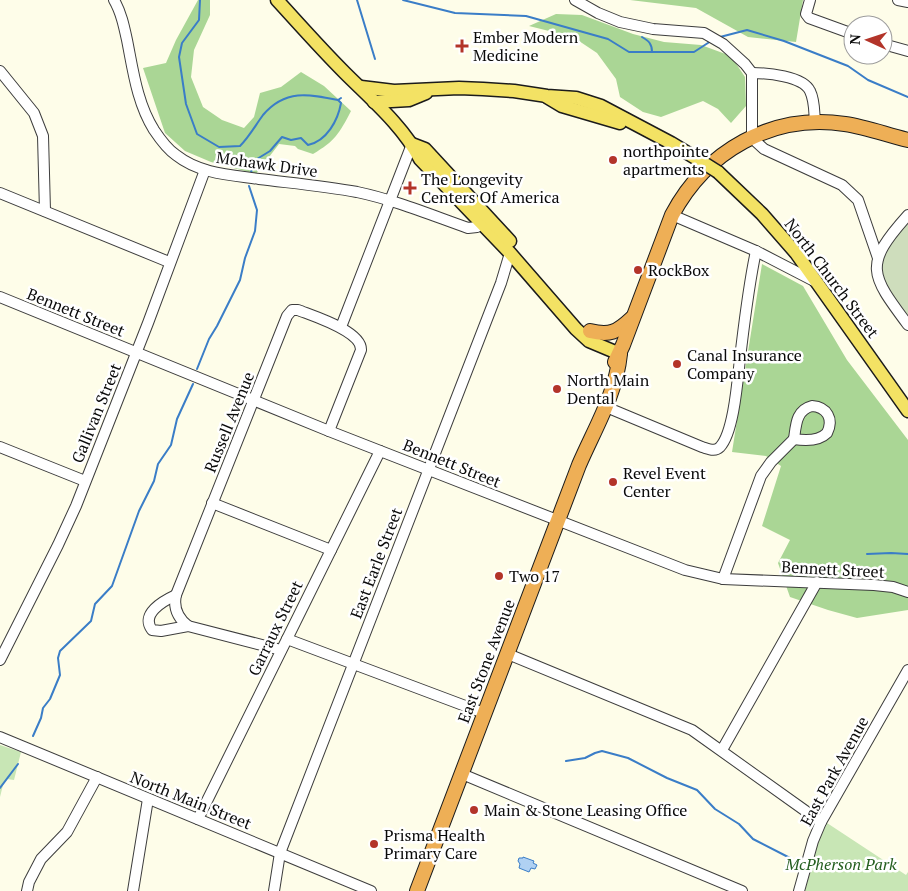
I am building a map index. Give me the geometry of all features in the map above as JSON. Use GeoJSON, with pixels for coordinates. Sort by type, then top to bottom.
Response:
{"type":"FeatureCollection","features":[{"type":"Feature","properties":{"kind":"highway","name":"East Stone Avenue"},"geometry":{"type":"LineString","coordinates":[[588,444],[590,430],[599,401],[612,368],[620,354],[672,215],[679,201],[698,176],[721,155],[752,138],[779,128],[815,123],[845,124],[908,140]]}},
{"type":"Feature","properties":{"kind":"highway"},"geometry":{"type":"LineString","coordinates":[[590,330],[605,334],[621,328],[634,315]]}},
{"type":"Feature","properties":{"kind":"highway","name":"East Stone Avenue"},"geometry":{"type":"LineString","coordinates":[[416,891],[588,444],[606,407],[618,368],[620,354]]}},
{"type":"Feature","properties":{"kind":"main road"},"geometry":{"type":"LineString","coordinates":[[277,0],[345,73],[361,87],[412,144],[420,160],[485,220],[572,314],[620,354]]}},
{"type":"Feature","properties":{"kind":"main road","name":"North Church Street"},"geometry":{"type":"LineString","coordinates":[[361,87],[394,91],[459,88],[496,89],[576,98],[601,106],[699,160],[718,172],[777,231],[817,282],[908,411]]}},
{"type":"Feature","properties":{"kind":"main road","name":"North Church Street"},"geometry":{"type":"LineString","coordinates":[[374,102],[409,100],[435,89]]}},
{"type":"Feature","properties":{"kind":"main road","name":"North Church Street"},"geometry":{"type":"LineString","coordinates":[[547,96],[562,106],[625,125],[642,128]]}},
{"type":"Feature","properties":{"kind":"main road"},"geometry":{"type":"LineString","coordinates":[[573,109],[575,104],[580,104],[618,116]]}},
{"type":"Feature","properties":{"kind":"main road"},"geometry":{"type":"LineString","coordinates":[[485,220],[510,253],[576,330],[589,341],[620,354]]}},
{"type":"Feature","properties":{"kind":"street","name":"Mohawk Drive"},"geometry":{"type":"LineString","coordinates":[[114,0],[123,22],[137,90],[146,116],[169,149],[182,159],[205,170],[346,190],[390,200],[468,228],[477,227],[485,220]]}},
{"type":"Feature","properties":{"kind":"street"},"geometry":{"type":"LineString","coordinates":[[575,0],[608,18],[628,24],[653,29],[698,32],[712,36],[745,64],[752,73],[752,138],[764,149],[842,185],[858,200],[878,258],[878,280],[881,288],[908,325]]}},
{"type":"Feature","properties":{"kind":"street"},"geometry":{"type":"LineString","coordinates":[[810,0],[806,14],[809,18],[843,30]]}},
{"type":"Feature","properties":{"kind":"street"},"geometry":{"type":"LineString","coordinates":[[898,0],[908,2]]}},
{"type":"Feature","properties":{"kind":"street"},"geometry":{"type":"LineString","coordinates":[[893,47],[908,51]]}},
{"type":"Feature","properties":{"kind":"street"},"geometry":{"type":"LineString","coordinates":[[0,71],[31,109],[38,121],[44,144],[45,211]]}},
{"type":"Feature","properties":{"kind":"street"},"geometry":{"type":"LineString","coordinates":[[752,73],[775,75],[805,84],[810,90],[814,103],[815,123]]}},
{"type":"Feature","properties":{"kind":"street"},"geometry":{"type":"LineString","coordinates":[[329,431],[361,350],[359,342],[341,327],[412,144]]}},
{"type":"Feature","properties":{"kind":"street","name":"Gallivan Street"},"geometry":{"type":"LineString","coordinates":[[0,660],[58,545],[85,481],[205,170]]}},
{"type":"Feature","properties":{"kind":"street"},"geometry":{"type":"LineString","coordinates":[[0,193],[169,262]]}},
{"type":"Feature","properties":{"kind":"street"},"geometry":{"type":"LineString","coordinates":[[672,215],[756,251],[817,282]]}},
{"type":"Feature","properties":{"kind":"street"},"geometry":{"type":"LineString","coordinates":[[878,258],[885,243],[908,215]]}},
{"type":"Feature","properties":{"kind":"street"},"geometry":{"type":"LineString","coordinates":[[606,407],[702,447],[717,450],[724,441],[730,426],[756,251]]}},
{"type":"Feature","properties":{"kind":"street","name":"East Earle Street"},"geometry":{"type":"LineString","coordinates":[[274,891],[280,853],[502,283],[510,253]]}},
{"type":"Feature","properties":{"kind":"street"},"geometry":{"type":"LineString","coordinates":[[502,283],[516,271],[526,271]]}},
{"type":"Feature","properties":{"kind":"street","name":"Bennett Street"},"geometry":{"type":"LineString","coordinates":[[0,297],[254,401],[672,566],[704,576],[723,579],[874,585],[893,587],[908,592]]}},
{"type":"Feature","properties":{"kind":"street","name":"Russell Avenue"},"geometry":{"type":"LineString","coordinates":[[176,595],[288,316],[292,310],[298,310],[341,327]]}},
{"type":"Feature","properties":{"kind":"street"},"geometry":{"type":"LineString","coordinates":[[723,579],[761,476],[771,462],[794,439]]}},
{"type":"Feature","properties":{"kind":"street"},"geometry":{"type":"LineString","coordinates":[[0,448],[85,481]]}},
{"type":"Feature","properties":{"kind":"street","name":"Garraux Street"},"geometry":{"type":"LineString","coordinates":[[198,819],[380,451]]}},
{"type":"Feature","properties":{"kind":"street"},"geometry":{"type":"LineString","coordinates":[[212,503],[331,550]]}},
{"type":"Feature","properties":{"kind":"street"},"geometry":{"type":"LineString","coordinates":[[722,750],[817,582]]}},
{"type":"Feature","properties":{"kind":"street"},"geometry":{"type":"LineString","coordinates":[[188,626],[176,610],[176,595],[156,608],[149,618],[150,626],[156,632],[188,626],[281,650]]}},
{"type":"Feature","properties":{"kind":"street"},"geometry":{"type":"LineString","coordinates":[[287,639],[484,713]]}},
{"type":"Feature","properties":{"kind":"street"},"geometry":{"type":"LineString","coordinates":[[508,654],[692,730],[821,822]]}},
{"type":"Feature","properties":{"kind":"street","name":"East Park Avenue"},"geometry":{"type":"LineString","coordinates":[[799,891],[813,841],[821,822],[908,670]]}},
{"type":"Feature","properties":{"kind":"street","name":"North Main Street"},"geometry":{"type":"LineString","coordinates":[[0,737],[371,891]]}},
{"type":"Feature","properties":{"kind":"street"},"geometry":{"type":"LineString","coordinates":[[462,774],[742,891]]}},
{"type":"Feature","properties":{"kind":"street"},"geometry":{"type":"LineString","coordinates":[[27,891],[29,882],[40,859],[67,832],[96,778]]}},
{"type":"Feature","properties":{"kind":"street"},"geometry":{"type":"LineString","coordinates":[[133,891],[148,799]]}},
{"type":"Feature","properties":{"kind":"green space"},"geometry":{"type":"Polygon","coordinates":[[[198,0],[210,0],[210,15],[194,50],[191,77],[203,107],[222,120],[244,128],[254,117],[260,93],[281,87],[301,72],[324,86],[351,111],[332,141],[313,154],[298,149],[295,146],[279,144],[256,174],[211,162],[185,151],[165,133],[143,68],[166,63],[176,40],[198,0]]]}},
{"type":"Feature","properties":{"kind":"green space"},"geometry":{"type":"Polygon","coordinates":[[[630,0],[803,0],[796,42],[748,37],[696,8],[630,0]]]}},
{"type":"Feature","properties":{"kind":"green space"},"geometry":{"type":"Polygon","coordinates":[[[556,14],[582,15],[633,34],[664,42],[701,45],[731,56],[745,77],[746,106],[731,123],[718,109],[703,101],[661,117],[643,112],[620,97],[616,79],[597,53],[573,37],[529,26],[556,14]]]}},
{"type":"Feature","properties":{"kind":"green space"},"geometry":{"type":"Polygon","coordinates":[[[908,221],[908,319],[886,286],[881,268],[882,258],[886,249],[908,221]]]}},
{"type":"Feature","properties":{"kind":"green space"},"geometry":{"type":"Polygon","coordinates":[[[762,264],[803,286],[847,360],[908,440],[908,610],[857,618],[790,597],[778,563],[790,540],[762,526],[781,466],[766,456],[732,452],[762,264]]]}},
{"type":"Feature","properties":{"kind":"green space"},"geometry":{"type":"Polygon","coordinates":[[[0,745],[21,752],[14,780],[7,779],[3,785],[0,797],[0,745]]]}},
{"type":"Feature","properties":{"kind":"green space","name":"McPherson Park"},"geometry":{"type":"Polygon","coordinates":[[[827,823],[906,875],[908,872],[908,891],[805,891],[818,842],[827,823]]]}},
{"type":"Feature","properties":{"kind":"water"},"geometry":{"type":"Polygon","coordinates":[[[523,857],[534,861],[533,863],[537,865],[535,869],[531,868],[529,872],[519,868],[519,858],[523,857]]]}},
{"type":"Feature","properties":{"kind":"waterway"},"geometry":{"type":"LineString","coordinates":[[200,0],[199,20],[182,43],[179,57],[186,104],[197,134],[219,147],[240,146],[263,115],[280,101],[289,97],[307,95],[338,100],[341,98]]}},
{"type":"Feature","properties":{"kind":"waterway"},"geometry":{"type":"LineString","coordinates":[[357,0],[375,59]]}},
{"type":"Feature","properties":{"kind":"waterway"},"geometry":{"type":"LineString","coordinates":[[403,0],[455,13],[526,16],[608,39],[629,52],[694,52],[711,41]]}},
{"type":"Feature","properties":{"kind":"waterway"},"geometry":{"type":"LineString","coordinates":[[720,37],[747,30],[784,41],[848,66],[868,80],[908,97]]}},
{"type":"Feature","properties":{"kind":"waterway"},"geometry":{"type":"LineString","coordinates":[[642,37],[650,43],[652,52]]}},
{"type":"Feature","properties":{"kind":"waterway"},"geometry":{"type":"LineString","coordinates":[[251,172],[257,159],[270,151],[282,137],[291,140],[301,138],[308,145],[321,139],[334,123],[341,103],[338,100]]}},
{"type":"Feature","properties":{"kind":"waterway"},"geometry":{"type":"LineString","coordinates":[[197,369],[209,339],[240,280],[245,258],[255,231],[257,210],[249,186]]}},
{"type":"Feature","properties":{"kind":"waterway"},"geometry":{"type":"LineString","coordinates":[[33,736],[43,708],[50,699],[60,675],[58,658],[60,651],[91,621],[95,604],[112,586],[139,511],[154,481],[158,464],[171,445],[177,419],[193,384]]}},
{"type":"Feature","properties":{"kind":"waterway"},"geometry":{"type":"LineString","coordinates":[[867,554],[908,554]]}},
{"type":"Feature","properties":{"kind":"waterway"},"geometry":{"type":"LineString","coordinates":[[566,761],[585,758],[602,751],[628,758],[667,778],[697,790],[715,809],[739,824],[753,839],[792,859]]}},
{"type":"Feature","properties":{"kind":"waterway"},"geometry":{"type":"LineString","coordinates":[[0,788],[18,764]]}},
{"type":"Feature","properties":{"kind":"place","name":"Ember Modern Medicine"},"geometry":{"type":"Point","coordinates":[462,46]}},
{"type":"Feature","properties":{"kind":"place","name":"northpointe apartments"},"geometry":{"type":"Point","coordinates":[613,160]}},
{"type":"Feature","properties":{"kind":"place","name":"The Longevity Centers Of America"},"geometry":{"type":"Point","coordinates":[410,188]}},
{"type":"Feature","properties":{"kind":"place","name":"RockBox"},"geometry":{"type":"Point","coordinates":[638,270]}},
{"type":"Feature","properties":{"kind":"place","name":"Canal Insurance Company"},"geometry":{"type":"Point","coordinates":[677,364]}},
{"type":"Feature","properties":{"kind":"place","name":"North Main Dental"},"geometry":{"type":"Point","coordinates":[557,389]}},
{"type":"Feature","properties":{"kind":"place","name":"Revel Event Center"},"geometry":{"type":"Point","coordinates":[613,482]}},
{"type":"Feature","properties":{"kind":"place","name":"Two 17"},"geometry":{"type":"Point","coordinates":[499,576]}},
{"type":"Feature","properties":{"kind":"place","name":"Main & Stone Leasing Office"},"geometry":{"type":"Point","coordinates":[474,810]}},
{"type":"Feature","properties":{"kind":"place","name":"Prisma Health Primary Care"},"geometry":{"type":"Point","coordinates":[374,844]}}]}
